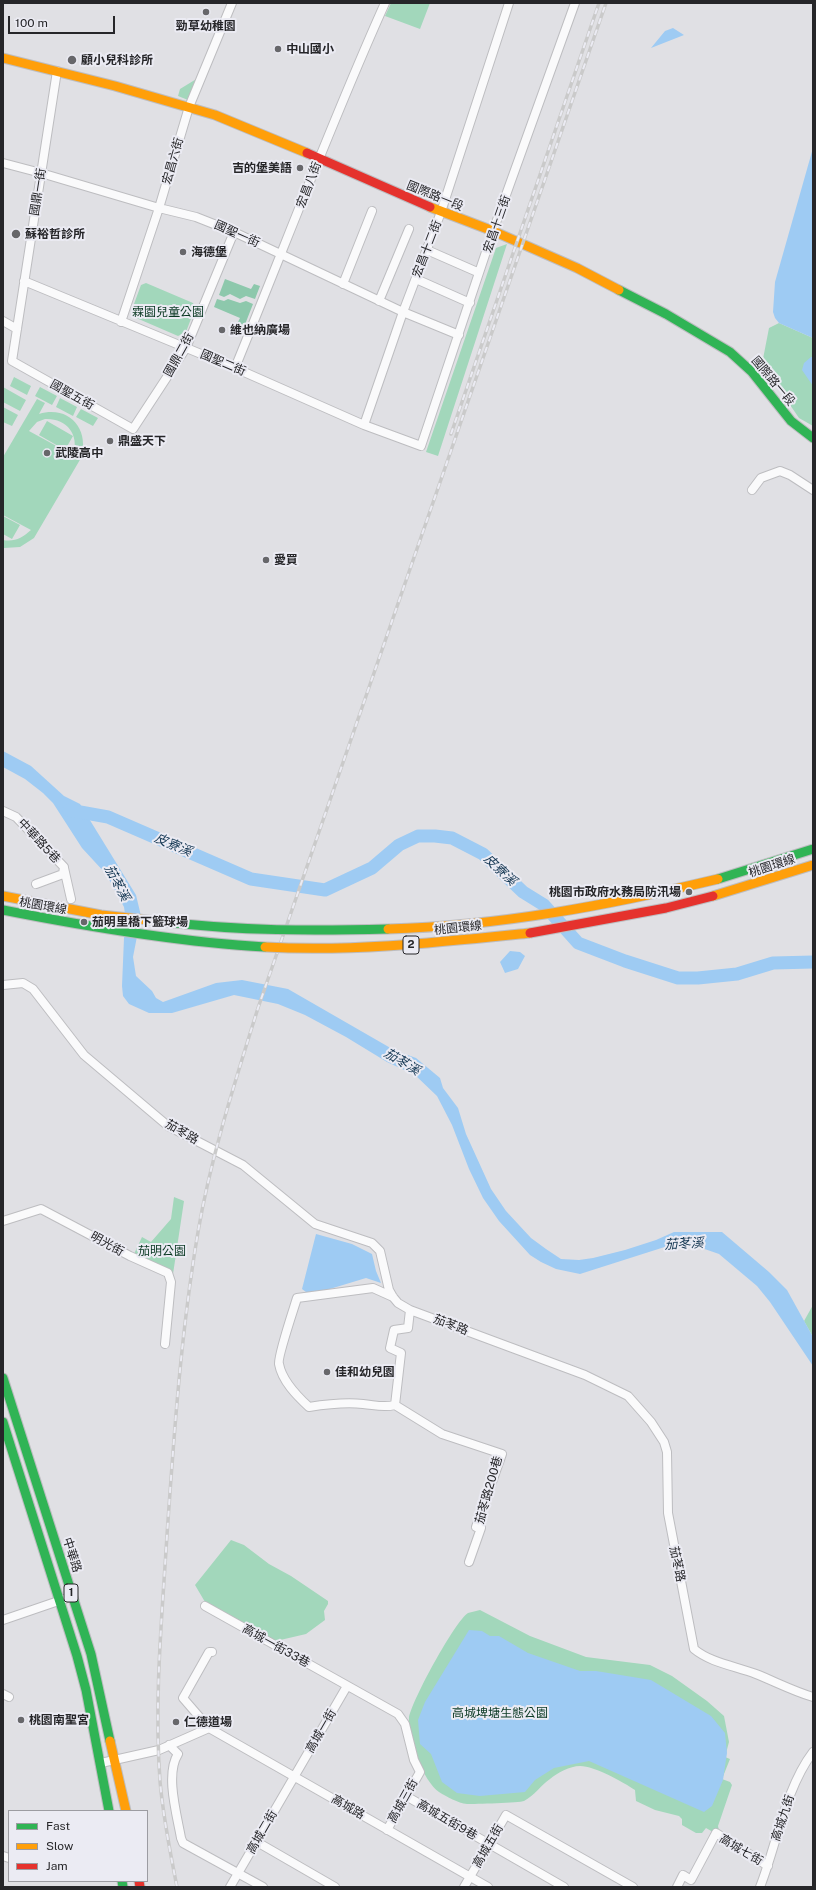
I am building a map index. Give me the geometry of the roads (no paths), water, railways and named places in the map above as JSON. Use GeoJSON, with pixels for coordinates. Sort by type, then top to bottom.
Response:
{"type":"FeatureCollection","features":[{"type":"Feature","properties":{"kind":"main road","name":"國際路一段"},"geometry":{"type":"LineString","coordinates":[[3,58],[57,71],[215,115],[320,158],[441,212],[494,231],[610,284],[714,342],[744,365],[791,421],[813,438]]}},
{"type":"Feature","properties":{"kind":"main road","name":"桃園環線"},"geometry":{"type":"LineString","coordinates":[[3,896],[74,910],[153,922],[303,931],[388,929],[468,924],[527,917],[600,905],[715,880],[813,849]]}},
{"type":"Feature","properties":{"kind":"main road","name":"桃園環線"},"geometry":{"type":"LineString","coordinates":[[3,910],[103,928],[234,945],[302,949],[392,946],[530,932],[605,920],[666,908],[722,894],[813,865]]}},
{"type":"Feature","properties":{"kind":"main road","name":"中華路"},"geometry":{"type":"LineString","coordinates":[[3,1378],[91,1654],[116,1760],[126,1810]]}},
{"type":"Feature","properties":{"kind":"main road","name":"中華路"},"geometry":{"type":"LineString","coordinates":[[3,1422],[85,1685],[110,1810]]}},
{"type":"Feature","properties":{"kind":"street","name":"宏昌六街"},"geometry":{"type":"LineString","coordinates":[[121,322],[159,208],[189,107],[232,3]]}},
{"type":"Feature","properties":{"kind":"street","name":"宏昌八街"},"geometry":{"type":"LineString","coordinates":[[235,368],[354,72],[385,3]]}},
{"type":"Feature","properties":{"kind":"street","name":"宏昌十二街"},"geometry":{"type":"LineString","coordinates":[[364,425],[403,312],[441,212],[509,3]]}},
{"type":"Feature","properties":{"kind":"street","name":"宏昌十三街"},"geometry":{"type":"LineString","coordinates":[[421,446],[494,231],[575,3]]}},
{"type":"Feature","properties":{"kind":"street","name":"國鼎一街"},"geometry":{"type":"LineString","coordinates":[[12,361],[57,71]]}},
{"type":"Feature","properties":{"kind":"street","name":"國聖一街"},"geometry":{"type":"LineString","coordinates":[[3,163],[41,172],[159,208],[196,217],[234,232],[282,254],[403,312],[459,335]]}},
{"type":"Feature","properties":{"kind":"street"},"geometry":{"type":"LineString","coordinates":[[343,284],[372,211]]}},
{"type":"Feature","properties":{"kind":"street"},"geometry":{"type":"LineString","coordinates":[[379,301],[408,230]]}},
{"type":"Feature","properties":{"kind":"street","name":"國鼎二街"},"geometry":{"type":"LineString","coordinates":[[133,429],[186,348],[234,232]]}},
{"type":"Feature","properties":{"kind":"street"},"geometry":{"type":"LineString","coordinates":[[427,250],[475,271]]}},
{"type":"Feature","properties":{"kind":"street"},"geometry":{"type":"LineString","coordinates":[[416,279],[470,303]]}},
{"type":"Feature","properties":{"kind":"street","name":"國聖二街"},"geometry":{"type":"LineString","coordinates":[[24,281],[235,368],[364,425],[421,446]]}},
{"type":"Feature","properties":{"kind":"street"},"geometry":{"type":"LineString","coordinates":[[3,321],[16,329]]}},
{"type":"Feature","properties":{"kind":"street","name":"國聖五街"},"geometry":{"type":"LineString","coordinates":[[12,361],[133,429]]}},
{"type":"Feature","properties":{"kind":"street"},"geometry":{"type":"LineString","coordinates":[[752,490],[761,478],[780,471],[811,485]]}},
{"type":"Feature","properties":{"kind":"street","name":"中華路5巷"},"geometry":{"type":"LineString","coordinates":[[3,811],[16,816],[64,867],[63,874],[36,884]]}},
{"type":"Feature","properties":{"kind":"street"},"geometry":{"type":"LineString","coordinates":[[64,867],[71,899]]}},
{"type":"Feature","properties":{"kind":"street","name":"茄苳路"},"geometry":{"type":"LineString","coordinates":[[3,985],[23,983],[33,990],[84,1055],[168,1126],[243,1165],[315,1224],[372,1243],[380,1251],[392,1297],[398,1303],[410,1310],[585,1376],[628,1396],[651,1422],[664,1442],[667,1452],[668,1513],[694,1649],[705,1657],[757,1674],[794,1692],[813,1697]]}},
{"type":"Feature","properties":{"kind":"street","name":"明光街"},"geometry":{"type":"LineString","coordinates":[[3,1222],[41,1209],[130,1256],[168,1274],[171,1282],[164,1344]]}},
{"type":"Feature","properties":{"kind":"street"},"geometry":{"type":"LineString","coordinates":[[392,1297],[373,1288],[297,1298],[278,1363],[283,1376],[296,1395],[309,1407],[335,1403],[364,1404],[385,1407],[394,1404],[401,1353],[390,1348],[394,1330],[408,1328],[410,1310]]}},
{"type":"Feature","properties":{"kind":"street","name":"茄苳路200巷"},"geometry":{"type":"LineString","coordinates":[[394,1404],[442,1434],[502,1454],[476,1527],[481,1528],[468,1562]]}},
{"type":"Feature","properties":{"kind":"street"},"geometry":{"type":"LineString","coordinates":[[3,1620],[73,1596]]}},
{"type":"Feature","properties":{"kind":"street","name":"高城一街33巷"},"geometry":{"type":"LineString","coordinates":[[205,1606],[398,1714],[403,1720],[414,1760],[420,1772]]}},
{"type":"Feature","properties":{"kind":"street","name":"高城路"},"geometry":{"type":"LineString","coordinates":[[212,1652],[209,1652],[204,1659],[188,1686],[183,1698],[209,1728],[488,1887]]}},
{"type":"Feature","properties":{"kind":"street","name":"高城一街"},"geometry":{"type":"LineString","coordinates":[[294,1777],[347,1686]]}},
{"type":"Feature","properties":{"kind":"street"},"geometry":{"type":"LineString","coordinates":[[101,1763],[159,1750],[209,1728]]}},
{"type":"Feature","properties":{"kind":"street"},"geometry":{"type":"LineString","coordinates":[[169,1745],[178,1754],[173,1762],[173,1793],[183,1843],[263,1887]]}},
{"type":"Feature","properties":{"kind":"street","name":"高城九街"},"geometry":{"type":"LineString","coordinates":[[760,1887],[793,1789],[807,1760],[813,1752]]}},
{"type":"Feature","properties":{"kind":"street","name":"高城三街"},"geometry":{"type":"LineString","coordinates":[[387,1830],[420,1772]]}},
{"type":"Feature","properties":{"kind":"street","name":"高城二街"},"geometry":{"type":"LineString","coordinates":[[230,1887],[294,1777]]}},
{"type":"Feature","properties":{"kind":"street","name":"高城五街9巷"},"geometry":{"type":"LineString","coordinates":[[406,1796],[564,1887]]}},
{"type":"Feature","properties":{"kind":"street","name":"高城五街"},"geometry":{"type":"LineString","coordinates":[[464,1887],[506,1815],[633,1887]]}},
{"type":"Feature","properties":{"kind":"street","name":"高城七街"},"geometry":{"type":"LineString","coordinates":[[676,1887],[683,1875],[691,1880],[716,1834],[768,1866]]}},
{"type":"Feature","properties":{"kind":"street"},"geometry":{"type":"LineString","coordinates":[[256,1842],[335,1887]]}},
{"type":"Feature","properties":{"kind":"water"},"geometry":{"type":"Polygon","coordinates":[[[673,28],[684,35],[651,48],[665,31],[673,28]]]}},
{"type":"Feature","properties":{"kind":"water"},"geometry":{"type":"Polygon","coordinates":[[[813,148],[813,338],[779,323],[773,312],[775,282],[813,148]]]}},
{"type":"Feature","properties":{"kind":"water"},"geometry":{"type":"Polygon","coordinates":[[[813,357],[813,386],[802,370],[804,363],[813,357]]]}},
{"type":"Feature","properties":{"kind":"water","name":"茄苳溪"},"geometry":{"type":"Polygon","coordinates":[[[3,751],[31,766],[64,796],[80,804],[136,895],[141,916],[133,957],[136,976],[152,991],[156,998],[163,1002],[216,983],[242,980],[288,989],[394,1050],[416,1058],[440,1078],[443,1088],[458,1108],[466,1134],[491,1189],[506,1211],[531,1238],[561,1259],[579,1260],[625,1250],[656,1240],[674,1232],[722,1232],[769,1272],[787,1290],[813,1337],[813,1366],[770,1302],[757,1286],[719,1254],[693,1245],[674,1244],[580,1274],[556,1269],[530,1255],[499,1221],[483,1198],[469,1169],[452,1125],[437,1096],[415,1075],[387,1062],[346,1037],[305,1015],[278,1004],[234,995],[172,1013],[149,1013],[129,1004],[123,996],[122,986],[124,907],[106,874],[82,848],[53,803],[25,779],[3,767],[3,751]]]}},
{"type":"Feature","properties":{"kind":"water"},"geometry":{"type":"Polygon","coordinates":[[[510,951],[520,952],[525,956],[518,969],[505,973],[500,962],[510,951]]]}},
{"type":"Feature","properties":{"kind":"water"},"geometry":{"type":"Polygon","coordinates":[[[316,1234],[352,1244],[372,1254],[376,1271],[381,1283],[366,1278],[310,1295],[302,1289],[316,1234]]]}},
{"type":"Feature","properties":{"kind":"water","name":"高城埤塘生態公園"},"geometry":{"type":"Polygon","coordinates":[[[469,1630],[482,1631],[490,1636],[499,1636],[528,1653],[580,1671],[596,1671],[651,1680],[711,1716],[725,1733],[727,1753],[723,1780],[712,1806],[704,1812],[589,1761],[554,1768],[535,1780],[525,1792],[480,1796],[457,1793],[442,1782],[431,1754],[420,1744],[418,1720],[425,1702],[469,1630]]]}},
{"type":"Feature","properties":{"kind":"waterway","name":"皮寮溪"},"geometry":{"type":"LineString","coordinates":[[69,810],[108,817],[251,879],[325,890],[372,868],[399,845],[418,836],[452,838],[483,854],[523,892],[544,905],[578,943],[625,961],[678,978],[698,978],[737,974],[773,963],[813,962]]}},
{"type":"Feature","properties":{"kind":"railway"},"geometry":{"type":"LineString","coordinates":[[451,434],[599,3]]}},
{"type":"Feature","properties":{"kind":"railway"},"geometry":{"type":"LineString","coordinates":[[177,1887],[161,1794],[158,1750],[159,1658],[172,1459],[179,1383],[187,1307],[203,1204],[224,1119],[258,1008],[606,3]]}},
{"type":"Feature","properties":{"kind":"place","name":"勁草幼稚園"},"geometry":{"type":"Point","coordinates":[206,12]}},
{"type":"Feature","properties":{"kind":"place","name":"中山國小"},"geometry":{"type":"Point","coordinates":[278,49]}},
{"type":"Feature","properties":{"kind":"place","name":"顧小兒科診所"},"geometry":{"type":"Point","coordinates":[72,60]}},
{"type":"Feature","properties":{"kind":"place","name":"吉的堡美語"},"geometry":{"type":"Point","coordinates":[300,168]}},
{"type":"Feature","properties":{"kind":"place","name":"蘇裕哲診所"},"geometry":{"type":"Point","coordinates":[16,234]}},
{"type":"Feature","properties":{"kind":"place","name":"海德堡"},"geometry":{"type":"Point","coordinates":[183,252]}},
{"type":"Feature","properties":{"kind":"place","name":"維也納廣場"},"geometry":{"type":"Point","coordinates":[222,330]}},
{"type":"Feature","properties":{"kind":"place","name":"鼎盛天下"},"geometry":{"type":"Point","coordinates":[110,441]}},
{"type":"Feature","properties":{"kind":"place","name":"武陵高中"},"geometry":{"type":"Point","coordinates":[47,453]}},
{"type":"Feature","properties":{"kind":"place","name":"愛買"},"geometry":{"type":"Point","coordinates":[266,560]}},
{"type":"Feature","properties":{"kind":"place","name":"桃園市政府水務局防汛場"},"geometry":{"type":"Point","coordinates":[689,892]}},
{"type":"Feature","properties":{"kind":"place","name":"茄明里橋下籃球場"},"geometry":{"type":"Point","coordinates":[84,922]}},
{"type":"Feature","properties":{"kind":"place","name":"佳和幼兒園"},"geometry":{"type":"Point","coordinates":[327,1372]}},
{"type":"Feature","properties":{"kind":"place","name":"桃園南聖宮"},"geometry":{"type":"Point","coordinates":[21,1720]}},
{"type":"Feature","properties":{"kind":"place","name":"仁德道場"},"geometry":{"type":"Point","coordinates":[176,1722]}},
{"type":"Feature","properties":{"kind":"park label","name":"霖園兒童公園"},"geometry":{"type":"Point","coordinates":[168,312]}},
{"type":"Feature","properties":{"kind":"park label","name":"茄明公園"},"geometry":{"type":"Point","coordinates":[162,1251]}}]}
